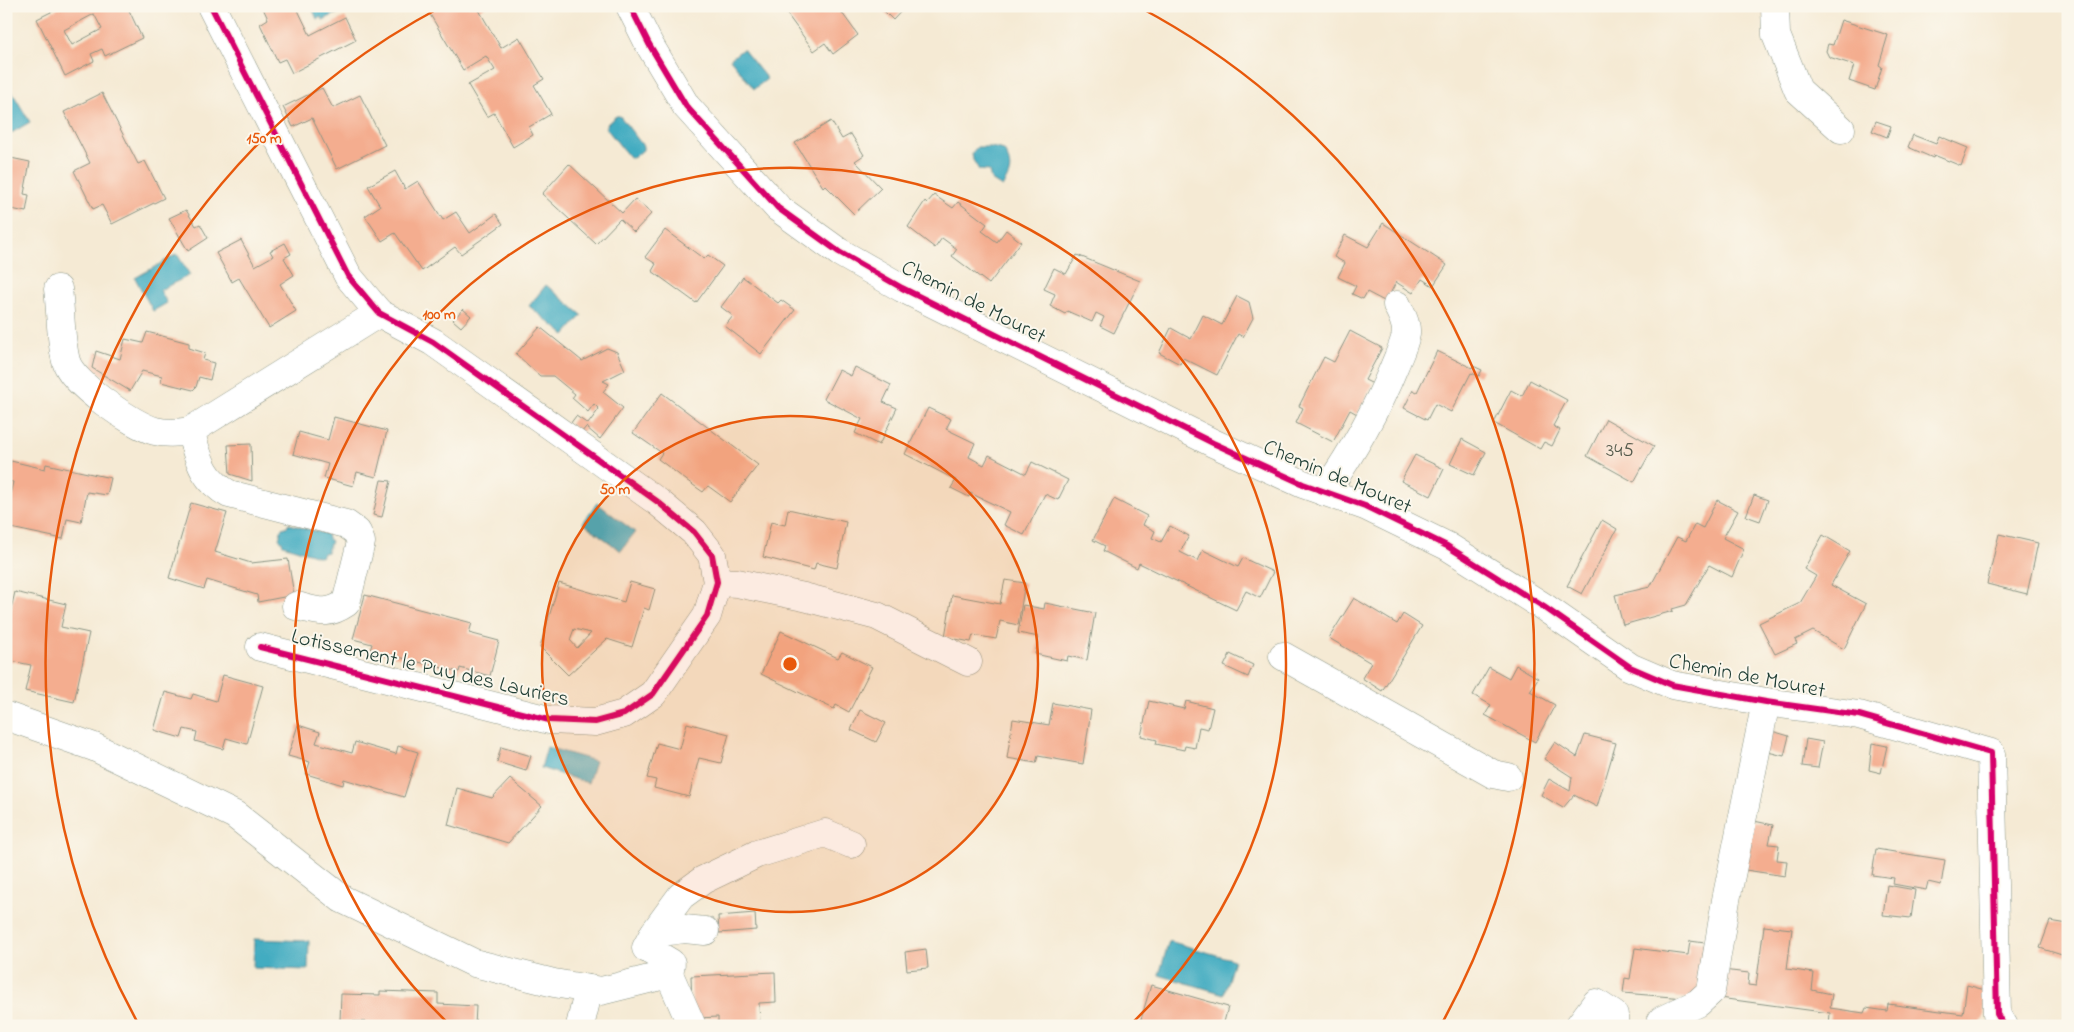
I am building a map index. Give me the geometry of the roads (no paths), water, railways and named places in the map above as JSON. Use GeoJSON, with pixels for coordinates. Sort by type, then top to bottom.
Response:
{"type":"FeatureCollection","features":[{"type":"Feature","properties":{"kind":"street","name":"Lotissement le Puy des Lauriers"},"geometry":{"type":"LineString","coordinates":[[211,6],[348,276],[379,313],[433,342],[658,502],[694,532],[712,556],[717,582],[707,616],[653,694],[624,714],[594,722],[549,720],[260,647]]}},
{"type":"Feature","properties":{"kind":"street","name":"Chemin de Mouret"},"geometry":{"type":"LineString","coordinates":[[630,6],[649,44],[686,106],[778,208],[832,246],[902,288],[1213,443],[1303,484],[1365,506],[1447,546],[1544,607],[1630,667],[1672,685],[1766,702],[1859,715],[1992,754],[1997,1014],[2004,1026]]}},
{"type":"Feature","properties":{"kind":"street"},"geometry":{"type":"LineString","coordinates":[[1775,6],[1776,35],[1798,90],[1841,128]]}},
{"type":"Feature","properties":{"kind":"street"},"geometry":{"type":"LineString","coordinates":[[58,288],[66,363],[81,384],[134,422],[156,431],[176,434],[190,431],[379,313]]}},
{"type":"Feature","properties":{"kind":"street"},"geometry":{"type":"LineString","coordinates":[[1325,492],[1350,457],[1386,386],[1401,349],[1406,333],[1404,320],[1397,305]]}},
{"type":"Feature","properties":{"kind":"street"},"geometry":{"type":"LineString","coordinates":[[190,431],[208,478],[216,487],[229,494],[346,524],[358,532],[361,542],[346,602],[334,610],[321,612],[296,606]]}},
{"type":"Feature","properties":{"kind":"street"},"geometry":{"type":"LineString","coordinates":[[717,582],[737,582],[877,616],[968,662]]}},
{"type":"Feature","properties":{"kind":"street"},"geometry":{"type":"LineString","coordinates":[[1283,656],[1493,774],[1508,776]]}},
{"type":"Feature","properties":{"kind":"street"},"geometry":{"type":"LineString","coordinates":[[1659,1026],[1662,1020],[1698,1003],[1711,991],[1726,900],[1766,702]]}},
{"type":"Feature","properties":{"kind":"street"},"geometry":{"type":"LineString","coordinates":[[6,716],[94,747],[235,815],[342,899],[474,963],[554,983],[601,991],[669,974]]}},
{"type":"Feature","properties":{"kind":"street"},"geometry":{"type":"LineString","coordinates":[[692,1026],[669,974],[671,963],[646,948],[654,932],[681,896],[702,880],[757,854],[825,833],[851,844]]}},
{"type":"Feature","properties":{"kind":"street"},"geometry":{"type":"LineString","coordinates":[[654,932],[684,929],[705,931]]}},
{"type":"Feature","properties":{"kind":"street"},"geometry":{"type":"LineString","coordinates":[[580,1026],[589,989]]}},
{"type":"Feature","properties":{"kind":"street"},"geometry":{"type":"LineString","coordinates":[[1579,1026],[1596,1003],[1614,1015],[1614,1026]]}},
{"type":"Feature","properties":{"kind":"water"},"geometry":{"type":"Polygon","coordinates":[[[316,6],[352,6],[323,20],[321,17],[317,19],[313,10],[316,6]]]}},
{"type":"Feature","properties":{"kind":"water"},"geometry":{"type":"Polygon","coordinates":[[[743,49],[767,79],[754,89],[730,59],[743,49]]]}},
{"type":"Feature","properties":{"kind":"water"},"geometry":{"type":"Polygon","coordinates":[[[6,82],[30,122],[8,135],[6,132],[6,82]]]}},
{"type":"Feature","properties":{"kind":"water"},"geometry":{"type":"Polygon","coordinates":[[[616,116],[620,116],[643,146],[643,150],[633,158],[629,157],[606,128],[607,124],[616,116]]]}},
{"type":"Feature","properties":{"kind":"water"},"geometry":{"type":"Polygon","coordinates":[[[977,147],[991,147],[1004,150],[1010,169],[1002,187],[991,180],[989,171],[979,170],[973,160],[972,153],[977,147]]]}},
{"type":"Feature","properties":{"kind":"water"},"geometry":{"type":"Polygon","coordinates":[[[177,254],[190,275],[160,290],[167,303],[153,311],[135,278],[177,254]]]}},
{"type":"Feature","properties":{"kind":"water"},"geometry":{"type":"Polygon","coordinates":[[[546,285],[582,315],[565,335],[529,306],[546,285]]]}},
{"type":"Feature","properties":{"kind":"water"},"geometry":{"type":"Polygon","coordinates":[[[597,503],[635,532],[621,551],[583,523],[597,503]]]}},
{"type":"Feature","properties":{"kind":"water"},"geometry":{"type":"Polygon","coordinates":[[[289,524],[327,534],[328,539],[331,541],[327,552],[323,553],[321,557],[283,545],[279,539],[282,528],[289,524]]]}},
{"type":"Feature","properties":{"kind":"water"},"geometry":{"type":"Polygon","coordinates":[[[547,747],[595,761],[588,783],[541,768],[547,747]]]}},
{"type":"Feature","properties":{"kind":"water"},"geometry":{"type":"Polygon","coordinates":[[[254,939],[309,941],[308,970],[253,968],[254,939]]]}},
{"type":"Feature","properties":{"kind":"water"},"geometry":{"type":"Polygon","coordinates":[[[1169,941],[1234,960],[1224,994],[1159,975],[1169,941]]]}}]}
